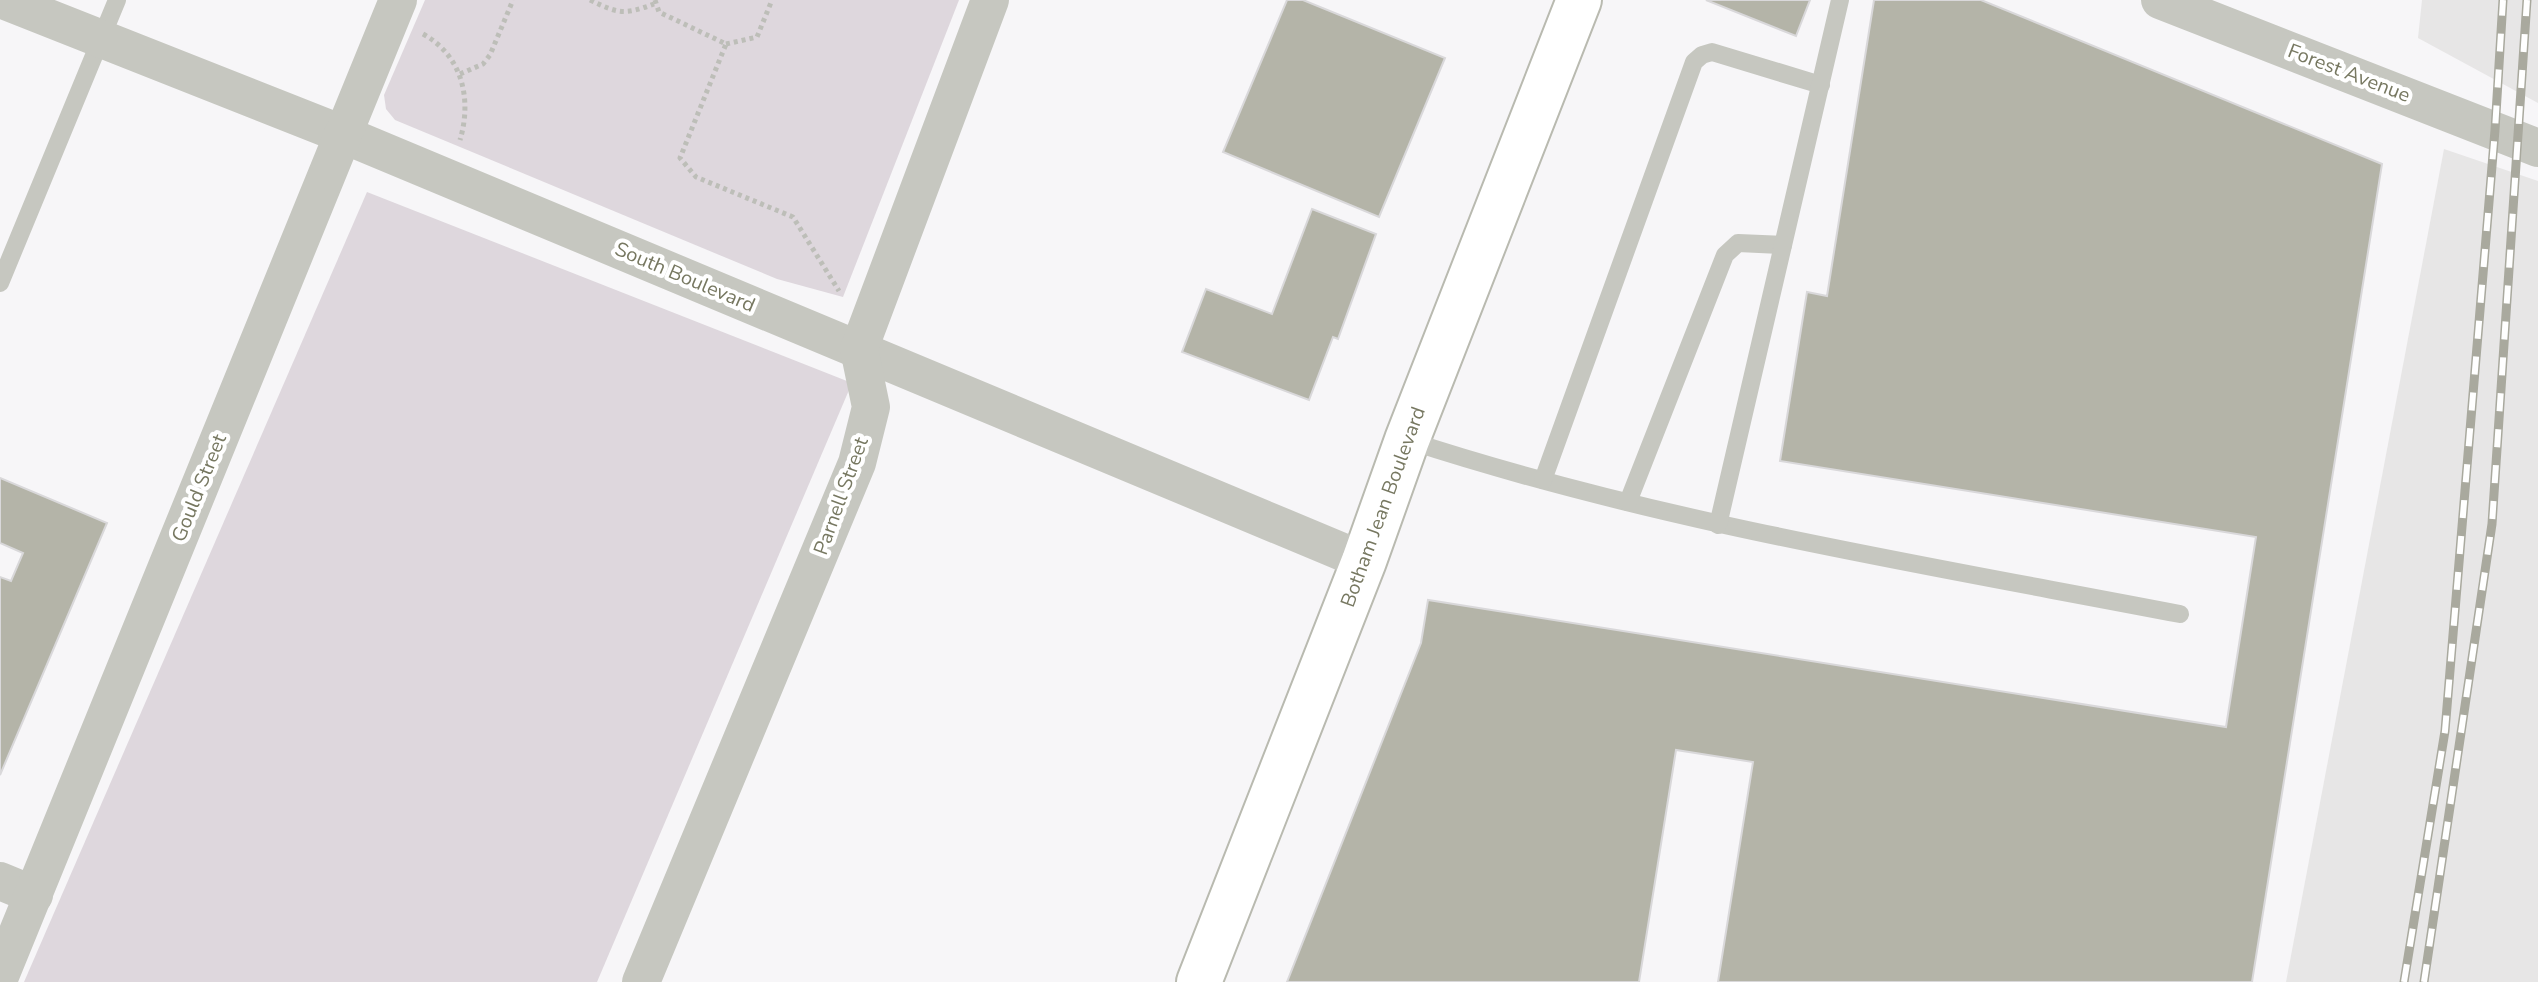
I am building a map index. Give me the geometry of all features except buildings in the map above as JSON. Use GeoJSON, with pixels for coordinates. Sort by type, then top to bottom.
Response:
{"type":"FeatureCollection","features":[{"type":"Feature","properties":{"kind":"main road","name":"Botham Jean Boulevard"},"geometry":{"type":"LineString","coordinates":[[1199,982],[1573,16]]}},
{"type":"Feature","properties":{"kind":"street","name":"South Boulevard"},"geometry":{"type":"LineString","coordinates":[[3,0],[342,134],[1364,561]]}},
{"type":"Feature","properties":{"kind":"street"},"geometry":{"type":"LineString","coordinates":[[859,349],[990,0]]}},
{"type":"Feature","properties":{"kind":"street","name":"Forest Avenue"},"geometry":{"type":"LineString","coordinates":[[2160,0],[2538,148]]}},
{"type":"Feature","properties":{"kind":"street","name":"Gould Street"},"geometry":{"type":"LineString","coordinates":[[0,976],[17,888],[342,134],[406,15]]}},
{"type":"Feature","properties":{"kind":"street","name":"Parnell Street"},"geometry":{"type":"LineString","coordinates":[[641,982],[857,463],[871,407],[859,349]]}},
{"type":"Feature","properties":{"kind":"lane"},"geometry":{"type":"LineString","coordinates":[[0,283],[117,0]]}},
{"type":"Feature","properties":{"kind":"lane"},"geometry":{"type":"LineString","coordinates":[[1718,525],[1840,0]]}},
{"type":"Feature","properties":{"kind":"lane"},"geometry":{"type":"LineString","coordinates":[[1543,480],[1694,62],[1712,52],[1821,85]]}},
{"type":"Feature","properties":{"kind":"lane"},"geometry":{"type":"LineString","coordinates":[[1628,502],[1725,255],[1738,243],[1783,245]]}},
{"type":"Feature","properties":{"kind":"lane"},"geometry":{"type":"LineString","coordinates":[[1407,440],[1478,464],[1718,525],[2180,614]]}},
{"type":"Feature","properties":{"kind":"path"},"geometry":{"type":"LineString","coordinates":[[460,74],[483,64],[490,55],[513,0]]}},
{"type":"Feature","properties":{"kind":"path"},"geometry":{"type":"LineString","coordinates":[[590,0],[618,13],[630,13],[655,2],[659,12],[726,44],[757,37],[772,0]]}},
{"type":"Feature","properties":{"kind":"path"},"geometry":{"type":"LineString","coordinates":[[406,15],[441,47],[460,74],[466,107],[460,140]]}},
{"type":"Feature","properties":{"kind":"path"},"geometry":{"type":"LineString","coordinates":[[726,44],[680,158],[696,177],[793,217],[839,291]]}},
{"type":"Feature","properties":{"kind":"shaded area"},"geometry":{"type":"Polygon","coordinates":[[[425,0],[959,0],[843,297],[777,279],[395,120],[386,109],[384,95],[425,0]]]}},
{"type":"Feature","properties":{"kind":"shaded area"},"geometry":{"type":"Polygon","coordinates":[[[2422,0],[2538,0],[2538,103],[2418,38],[2422,0]]]}},
{"type":"Feature","properties":{"kind":"shaded area"},"geometry":{"type":"Polygon","coordinates":[[[2444,149],[2538,181],[2538,982],[2286,982],[2444,149]]]}},
{"type":"Feature","properties":{"kind":"shaded area"},"geometry":{"type":"Polygon","coordinates":[[[367,192],[852,383],[597,982],[24,982],[367,192]]]}},
{"type":"Feature","properties":{"kind":"railway"},"geometry":{"type":"LineString","coordinates":[[2404,982],[2445,731],[2503,0]]}},
{"type":"Feature","properties":{"kind":"railway"},"geometry":{"type":"LineString","coordinates":[[2424,982],[2492,524],[2527,0]]}}]}
